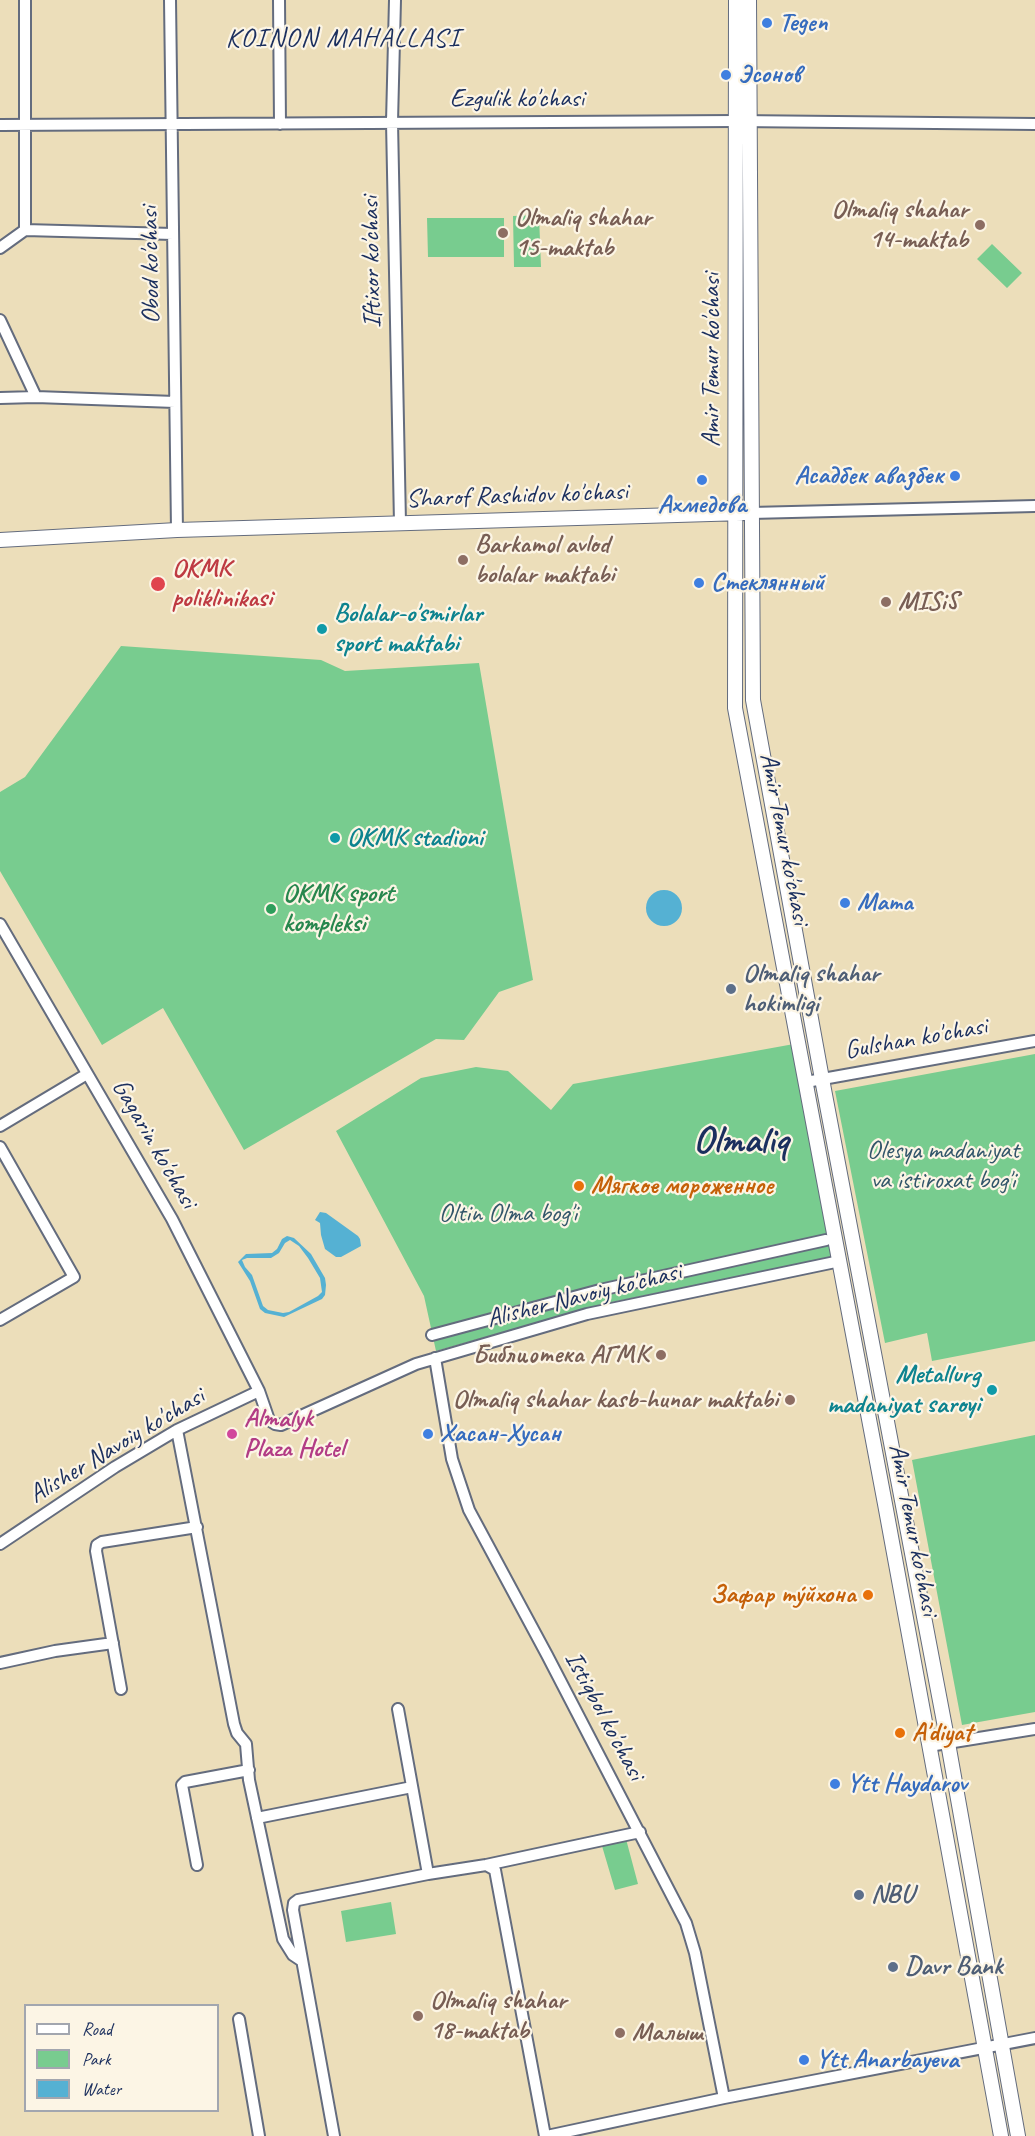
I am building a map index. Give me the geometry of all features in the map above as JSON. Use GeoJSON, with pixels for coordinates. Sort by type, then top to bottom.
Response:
{"type":"FeatureCollection","features":[{"type":"Feature","properties":{"kind":"main road","name":"Amir Temur ko'chasi"},"geometry":{"type":"LineString","coordinates":[[736,0],[743,121],[753,700],[822,1079],[948,1743],[1018,2136]]}},
{"type":"Feature","properties":{"kind":"main road","name":"Amir Temur ko'chasi"},"geometry":{"type":"LineString","coordinates":[[749,0],[743,121],[735,708],[1001,2136]]}},
{"type":"Feature","properties":{"kind":"main road","name":"Sharof Rashidov ko'chasi"},"geometry":{"type":"LineString","coordinates":[[0,540],[177,530],[751,513]]}},
{"type":"Feature","properties":{"kind":"main road"},"geometry":{"type":"LineString","coordinates":[[855,1347],[872,1344]]}},
{"type":"Feature","properties":{"kind":"main road"},"geometry":{"type":"LineString","coordinates":[[885,1504],[901,1497]]}},
{"type":"Feature","properties":{"kind":"street"},"geometry":{"type":"LineString","coordinates":[[25,230],[26,0]]}},
{"type":"Feature","properties":{"kind":"street","name":"Obod ko'chasi"},"geometry":{"type":"LineString","coordinates":[[170,0],[177,530]]}},
{"type":"Feature","properties":{"kind":"street"},"geometry":{"type":"LineString","coordinates":[[279,0],[280,124]]}},
{"type":"Feature","properties":{"kind":"street","name":"Iftixor ko'chasi"},"geometry":{"type":"LineString","coordinates":[[395,0],[392,122],[400,523]]}},
{"type":"Feature","properties":{"kind":"street","name":"Ezgulik ko'chasi"},"geometry":{"type":"LineString","coordinates":[[0,125],[743,121],[1035,124]]}},
{"type":"Feature","properties":{"kind":"street"},"geometry":{"type":"LineString","coordinates":[[0,248],[25,230],[173,234]]}},
{"type":"Feature","properties":{"kind":"street"},"geometry":{"type":"LineString","coordinates":[[0,320],[36,397]]}},
{"type":"Feature","properties":{"kind":"street"},"geometry":{"type":"LineString","coordinates":[[0,398],[36,397],[175,402]]}},
{"type":"Feature","properties":{"kind":"street","name":"Sharof Rashidov ko'chasi"},"geometry":{"type":"LineString","coordinates":[[751,513],[1035,506]]}},
{"type":"Feature","properties":{"kind":"street","name":"Gagarin ko'chasi"},"geometry":{"type":"LineString","coordinates":[[0,924],[172,1219],[259,1391],[269,1420],[281,1425]]}},
{"type":"Feature","properties":{"kind":"street","name":"Gulshan ko'chasi"},"geometry":{"type":"LineString","coordinates":[[806,1082],[1035,1041]]}},
{"type":"Feature","properties":{"kind":"street"},"geometry":{"type":"LineString","coordinates":[[0,1126],[87,1074]]}},
{"type":"Feature","properties":{"kind":"street"},"geometry":{"type":"LineString","coordinates":[[0,1147],[74,1277],[0,1320]]}},
{"type":"Feature","properties":{"kind":"street"},"geometry":{"type":"LineString","coordinates":[[432,1335],[600,1290],[826,1240]]}},
{"type":"Feature","properties":{"kind":"street","name":"Alisher Navoiy ko'chasi"},"geometry":{"type":"LineString","coordinates":[[281,1425],[435,1358],[587,1314],[840,1262]]}},
{"type":"Feature","properties":{"kind":"street","name":"Istiqbol ko'chasi"},"geometry":{"type":"LineString","coordinates":[[435,1358],[452,1459],[469,1509],[640,1832],[689,1933],[724,2098]]}},
{"type":"Feature","properties":{"kind":"street","name":"Alisher Navoiy ko'chasi"},"geometry":{"type":"LineString","coordinates":[[0,1544],[115,1467],[177,1430],[259,1391]]}},
{"type":"Feature","properties":{"kind":"street"},"geometry":{"type":"LineString","coordinates":[[177,1430],[234,1724],[237,1733],[246,1744],[249,1780],[283,1940],[293,1955],[302,1961]]}},
{"type":"Feature","properties":{"kind":"street"},"geometry":{"type":"LineString","coordinates":[[121,1689],[96,1551],[97,1545],[102,1542],[197,1527]]}},
{"type":"Feature","properties":{"kind":"street"},"geometry":{"type":"LineString","coordinates":[[0,1663],[55,1651],[113,1643]]}},
{"type":"Feature","properties":{"kind":"street"},"geometry":{"type":"LineString","coordinates":[[398,1709],[428,1874]]}},
{"type":"Feature","properties":{"kind":"street"},"geometry":{"type":"LineString","coordinates":[[928,1746],[1035,1729]]}},
{"type":"Feature","properties":{"kind":"street"},"geometry":{"type":"LineString","coordinates":[[197,1865],[182,1785],[185,1782],[249,1770]]}},
{"type":"Feature","properties":{"kind":"street"},"geometry":{"type":"LineString","coordinates":[[257,1818],[412,1787]]}},
{"type":"Feature","properties":{"kind":"street"},"geometry":{"type":"LineString","coordinates":[[334,2136],[293,1910],[294,1903],[298,1900],[640,1832]]}},
{"type":"Feature","properties":{"kind":"street"},"geometry":{"type":"LineString","coordinates":[[486,1864],[495,1870],[546,2136],[724,2098],[984,2046],[1035,2038]]}},
{"type":"Feature","properties":{"kind":"street"},"geometry":{"type":"LineString","coordinates":[[239,2019],[259,2136]]}},
{"type":"Feature","properties":{"kind":"green space"},"geometry":{"type":"Polygon","coordinates":[[[539,215],[541,267],[514,267],[513,216],[539,215]]]}},
{"type":"Feature","properties":{"kind":"green space"},"geometry":{"type":"Polygon","coordinates":[[[427,218],[504,218],[504,257],[428,257],[427,218]]]}},
{"type":"Feature","properties":{"kind":"green space"},"geometry":{"type":"Polygon","coordinates":[[[992,244],[1022,273],[1007,288],[977,259],[992,244]]]}},
{"type":"Feature","properties":{"kind":"green space","name":"OKMK sport kompleksi"},"geometry":{"type":"Polygon","coordinates":[[[121,646],[321,660],[345,671],[479,663],[533,980],[499,992],[464,1040],[436,1039],[244,1150],[163,1008],[102,1045],[0,871],[0,792],[25,777],[121,646]]]}},
{"type":"Feature","properties":{"kind":"green space","name":"Oltin Olma bog'i"},"geometry":{"type":"Polygon","coordinates":[[[794,1044],[834,1257],[602,1304],[436,1351],[424,1296],[336,1131],[421,1078],[476,1067],[508,1071],[551,1110],[573,1084],[794,1044]]]}},
{"type":"Feature","properties":{"kind":"green space","name":"Olesya madaniyat va istiroxat bog'i"},"geometry":{"type":"Polygon","coordinates":[[[1035,1054],[1035,1341],[932,1361],[927,1333],[885,1343],[835,1091],[1035,1054]]]}},
{"type":"Feature","properties":{"kind":"green space"},"geometry":{"type":"Polygon","coordinates":[[[1035,1435],[1035,1712],[962,1725],[912,1460],[1035,1435]]]}},
{"type":"Feature","properties":{"kind":"green space"},"geometry":{"type":"Polygon","coordinates":[[[626,1839],[638,1884],[615,1890],[602,1846],[626,1839]]]}},
{"type":"Feature","properties":{"kind":"green space"},"geometry":{"type":"Polygon","coordinates":[[[391,1902],[396,1934],[346,1942],[341,1911],[391,1902]]]}},
{"type":"Feature","properties":{"kind":"water"},"geometry":{"type":"Polygon","coordinates":[[[664,890],[677,895],[682,908],[677,921],[664,926],[651,921],[646,908],[651,895],[664,890]]]}},
{"type":"Feature","properties":{"kind":"water"},"geometry":{"type":"Polygon","coordinates":[[[320,1212],[326,1213],[358,1236],[361,1246],[341,1257],[336,1257],[325,1249],[320,1223],[315,1220],[320,1212]]]}},
{"type":"Feature","properties":{"kind":"water"},"geometry":{"type":"Polygon","coordinates":[[[287,1236],[294,1238],[311,1254],[325,1278],[326,1285],[322,1299],[284,1317],[265,1313],[260,1309],[250,1281],[238,1262],[246,1254],[272,1253],[287,1236]],[[290,1240],[285,1243],[279,1253],[271,1258],[242,1260],[252,1275],[263,1306],[268,1310],[289,1312],[322,1292],[320,1278],[299,1246],[290,1240]]]}},
{"type":"Feature","properties":{"kind":"place","name":"Tegen"},"geometry":{"type":"Point","coordinates":[767,23]}},
{"type":"Feature","properties":{"kind":"place","name":"Эсонов"},"geometry":{"type":"Point","coordinates":[726,75]}},
{"type":"Feature","properties":{"kind":"place","name":"Olmaliq shahar 14-maktab"},"geometry":{"type":"Point","coordinates":[980,225]}},
{"type":"Feature","properties":{"kind":"place","name":"Olmaliq shahar 15-maktab"},"geometry":{"type":"Point","coordinates":[503,233]}},
{"type":"Feature","properties":{"kind":"place","name":"Асадбек авазбек"},"geometry":{"type":"Point","coordinates":[955,476]}},
{"type":"Feature","properties":{"kind":"place","name":"Ахмедова"},"geometry":{"type":"Point","coordinates":[702,480]}},
{"type":"Feature","properties":{"kind":"place","name":"Barkamol avlod bolalar maktabi"},"geometry":{"type":"Point","coordinates":[463,560]}},
{"type":"Feature","properties":{"kind":"place","name":"Стеклянный"},"geometry":{"type":"Point","coordinates":[699,583]}},
{"type":"Feature","properties":{"kind":"place","name":"OKMK poliklinikasi"},"geometry":{"type":"Point","coordinates":[158,584]}},
{"type":"Feature","properties":{"kind":"place","name":"MISiS"},"geometry":{"type":"Point","coordinates":[886,602]}},
{"type":"Feature","properties":{"kind":"place","name":"Bolalar-o'smirlar sport maktabi"},"geometry":{"type":"Point","coordinates":[322,629]}},
{"type":"Feature","properties":{"kind":"place","name":"OKMK stadioni"},"geometry":{"type":"Point","coordinates":[335,838]}},
{"type":"Feature","properties":{"kind":"place","name":"Мата"},"geometry":{"type":"Point","coordinates":[845,903]}},
{"type":"Feature","properties":{"kind":"place","name":"OKMK sport kompleksi"},"geometry":{"type":"Point","coordinates":[271,909]}},
{"type":"Feature","properties":{"kind":"place","name":"Olmaliq shahar hokimligi"},"geometry":{"type":"Point","coordinates":[731,989]}},
{"type":"Feature","properties":{"kind":"place","name":"Мягкое мороженное"},"geometry":{"type":"Point","coordinates":[579,1186]}},
{"type":"Feature","properties":{"kind":"place","name":"Библиотека АГМК"},"geometry":{"type":"Point","coordinates":[661,1355]}},
{"type":"Feature","properties":{"kind":"place","name":"Metallurg madaniyat saroyi"},"geometry":{"type":"Point","coordinates":[992,1390]}},
{"type":"Feature","properties":{"kind":"place","name":"Olmaliq shahar kasb-hunar maktabi"},"geometry":{"type":"Point","coordinates":[790,1400]}},
{"type":"Feature","properties":{"kind":"place","name":"Almalyk Plaza Hotel"},"geometry":{"type":"Point","coordinates":[232,1434]}},
{"type":"Feature","properties":{"kind":"place","name":"Хасан-Хусан"},"geometry":{"type":"Point","coordinates":[428,1434]}},
{"type":"Feature","properties":{"kind":"place","name":"Зафар тýйхона"},"geometry":{"type":"Point","coordinates":[868,1595]}},
{"type":"Feature","properties":{"kind":"place","name":"A'diyat"},"geometry":{"type":"Point","coordinates":[900,1733]}},
{"type":"Feature","properties":{"kind":"place","name":"Ytt Haydarov"},"geometry":{"type":"Point","coordinates":[835,1784]}},
{"type":"Feature","properties":{"kind":"place","name":"NBU"},"geometry":{"type":"Point","coordinates":[859,1895]}},
{"type":"Feature","properties":{"kind":"place","name":"Davr Bank"},"geometry":{"type":"Point","coordinates":[893,1967]}},
{"type":"Feature","properties":{"kind":"place","name":"Olmaliq shahar 18-maktab"},"geometry":{"type":"Point","coordinates":[418,2016]}},
{"type":"Feature","properties":{"kind":"place","name":"Малыш"},"geometry":{"type":"Point","coordinates":[620,2033]}},
{"type":"Feature","properties":{"kind":"place","name":"Ytt Anarbayeva"},"geometry":{"type":"Point","coordinates":[804,2060]}},
{"type":"Feature","properties":{"kind":"district","name":"KOINON MAHALLASI"},"geometry":{"type":"Point","coordinates":[343,39]}},
{"type":"Feature","properties":{"kind":"district","name":"Olmaliq"},"geometry":{"type":"Point","coordinates":[741,1142]}}]}
